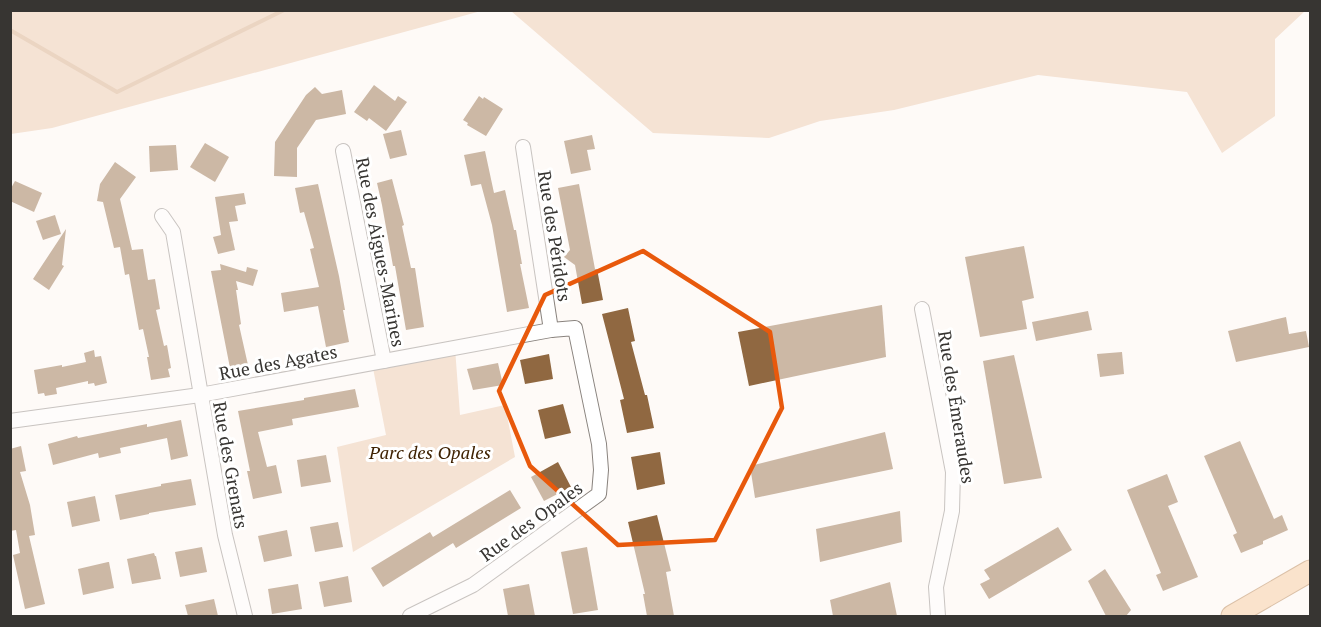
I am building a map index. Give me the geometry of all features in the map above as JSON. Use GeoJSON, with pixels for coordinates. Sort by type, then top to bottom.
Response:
{"type":"FeatureCollection","features":[{"type":"Feature","properties":{"kind":"main road"},"geometry":{"type":"LineString","coordinates":[[1232,616],[1311,571]]}},
{"type":"Feature","properties":{"kind":"street","name":"Rue des Péridots"},"geometry":{"type":"LineString","coordinates":[[523,147],[551,330]]}},
{"type":"Feature","properties":{"kind":"street","name":"Rue des Aigues-Marines"},"geometry":{"type":"LineString","coordinates":[[343,151],[384,361]]}},
{"type":"Feature","properties":{"kind":"street","name":"Rue des Grenats"},"geometry":{"type":"LineString","coordinates":[[162,216],[172,232],[225,535],[245,616]]}},
{"type":"Feature","properties":{"kind":"street","name":"Rue des Émeraudes"},"geometry":{"type":"LineString","coordinates":[[922,309],[953,472],[952,511],[936,587],[938,616]]}},
{"type":"Feature","properties":{"kind":"street","name":"Rue des Opales"},"geometry":{"type":"LineString","coordinates":[[410,616],[472,585],[599,494],[600,444],[574,328],[551,330]]}},
{"type":"Feature","properties":{"kind":"street","name":"Rue des Agates"},"geometry":{"type":"LineString","coordinates":[[10,421],[200,395],[551,330]]}},
{"type":"Feature","properties":{"kind":"highlighted area"},"geometry":{"type":"Polygon","coordinates":[[[643,251],[770,332],[782,408],[715,540],[618,545],[530,466],[499,391],[545,295],[643,251]]]}},
{"type":"Feature","properties":{"kind":"green space"},"geometry":{"type":"Polygon","coordinates":[[[11,10],[481,11],[52,128],[11,134],[11,10]]]}},
{"type":"Feature","properties":{"kind":"green space"},"geometry":{"type":"Polygon","coordinates":[[[511,11],[1305,11],[1275,39],[1275,116],[1222,153],[1187,92],[1038,75],[894,110],[820,121],[769,138],[653,133],[511,11]]]}},
{"type":"Feature","properties":{"kind":"green space","name":"Parc des Opales"},"geometry":{"type":"Polygon","coordinates":[[[455,348],[460,415],[505,405],[515,457],[353,552],[337,447],[386,435],[372,363],[455,348]]]}},
{"type":"Feature","properties":{"kind":"building"},"geometry":{"type":"Polygon","coordinates":[[[374,85],[395,101],[398,96],[407,102],[386,131],[369,118],[367,121],[354,112],[374,85]]]}},
{"type":"Feature","properties":{"kind":"building"},"geometry":{"type":"Polygon","coordinates":[[[315,87],[322,94],[342,90],[346,114],[316,120],[297,148],[297,177],[274,176],[275,142],[306,95],[315,87]]]}},
{"type":"Feature","properties":{"kind":"building"},"geometry":{"type":"Polygon","coordinates":[[[479,96],[503,109],[486,136],[467,125],[468,123],[463,120],[479,96]]]}},
{"type":"Feature","properties":{"kind":"building"},"geometry":{"type":"Polygon","coordinates":[[[401,130],[407,155],[390,159],[383,134],[401,130]]]}},
{"type":"Feature","properties":{"kind":"building"},"geometry":{"type":"Polygon","coordinates":[[[592,135],[595,149],[587,150],[591,170],[571,174],[564,141],[592,135]]]}},
{"type":"Feature","properties":{"kind":"building"},"geometry":{"type":"Polygon","coordinates":[[[205,143],[229,157],[215,182],[190,167],[205,143]]]}},
{"type":"Feature","properties":{"kind":"building"},"geometry":{"type":"Polygon","coordinates":[[[176,145],[178,170],[150,172],[149,146],[176,145]]]}},
{"type":"Feature","properties":{"kind":"building"},"geometry":{"type":"Polygon","coordinates":[[[485,151],[494,193],[505,190],[514,230],[516,230],[529,308],[507,312],[492,225],[481,184],[471,186],[464,155],[485,151]]]}},
{"type":"Feature","properties":{"kind":"building"},"geometry":{"type":"Polygon","coordinates":[[[115,162],[136,177],[120,199],[132,250],[143,249],[148,280],[155,279],[160,309],[156,310],[164,346],[167,345],[171,368],[168,369],[170,377],[151,380],[147,357],[149,357],[143,329],[139,330],[129,274],[125,275],[120,247],[114,248],[103,202],[97,201],[100,184],[115,162]]]}},
{"type":"Feature","properties":{"kind":"building"},"geometry":{"type":"Polygon","coordinates":[[[392,179],[404,225],[402,226],[411,268],[415,268],[424,327],[406,330],[377,183],[392,179]]]}},
{"type":"Feature","properties":{"kind":"building"},"geometry":{"type":"Polygon","coordinates":[[[15,181],[42,193],[34,212],[10,201],[10,190],[15,181]]]}},
{"type":"Feature","properties":{"kind":"building"},"geometry":{"type":"Polygon","coordinates":[[[318,184],[339,276],[349,342],[326,347],[318,306],[284,312],[281,293],[319,287],[310,249],[314,248],[304,212],[300,213],[295,188],[318,184]]]}},
{"type":"Feature","properties":{"kind":"building"},"geometry":{"type":"Polygon","coordinates":[[[579,184],[603,300],[582,304],[575,265],[564,257],[570,250],[558,188],[579,184]]]}},
{"type":"Feature","properties":{"kind":"building"},"geometry":{"type":"Polygon","coordinates":[[[244,193],[246,204],[235,206],[238,221],[229,222],[235,250],[218,254],[213,237],[221,235],[215,197],[244,193]]]}},
{"type":"Feature","properties":{"kind":"building"},"geometry":{"type":"Polygon","coordinates":[[[55,215],[61,234],[43,240],[36,221],[55,215]]]}},
{"type":"Feature","properties":{"kind":"building"},"geometry":{"type":"Polygon","coordinates":[[[66,229],[62,265],[64,266],[49,290],[33,279],[66,229]]]}},
{"type":"Feature","properties":{"kind":"building"},"geometry":{"type":"Polygon","coordinates":[[[1024,246],[1034,298],[1022,301],[1027,329],[980,337],[965,257],[1024,246]]]}},
{"type":"Feature","properties":{"kind":"building"},"geometry":{"type":"Polygon","coordinates":[[[220,264],[246,272],[247,267],[258,270],[253,286],[236,281],[241,324],[239,325],[248,365],[230,368],[211,271],[221,270],[220,264]]]}},
{"type":"Feature","properties":{"kind":"building"},"geometry":{"type":"Polygon","coordinates":[[[882,305],[886,357],[749,386],[738,332],[882,305]]]}},
{"type":"Feature","properties":{"kind":"building"},"geometry":{"type":"Polygon","coordinates":[[[628,308],[635,341],[631,342],[654,428],[627,433],[620,400],[624,399],[602,314],[628,308]]]}},
{"type":"Feature","properties":{"kind":"building"},"geometry":{"type":"Polygon","coordinates":[[[1088,311],[1092,330],[1036,341],[1032,322],[1088,311]]]}},
{"type":"Feature","properties":{"kind":"building"},"geometry":{"type":"Polygon","coordinates":[[[1286,317],[1289,334],[1306,331],[1309,347],[1236,362],[1228,331],[1286,317]]]}},
{"type":"Feature","properties":{"kind":"building"},"geometry":{"type":"Polygon","coordinates":[[[94,350],[95,357],[101,356],[107,383],[95,386],[94,383],[88,384],[88,381],[56,388],[57,394],[45,396],[44,393],[38,394],[34,370],[86,362],[84,353],[94,350]]]}},
{"type":"Feature","properties":{"kind":"building"},"geometry":{"type":"Polygon","coordinates":[[[1122,352],[1124,374],[1100,377],[1097,354],[1122,352]]]}},
{"type":"Feature","properties":{"kind":"building"},"geometry":{"type":"Polygon","coordinates":[[[549,354],[553,379],[525,384],[520,360],[549,354]]]}},
{"type":"Feature","properties":{"kind":"building"},"geometry":{"type":"Polygon","coordinates":[[[1014,355],[1042,478],[1004,484],[983,361],[1014,355]]]}},
{"type":"Feature","properties":{"kind":"building"},"geometry":{"type":"Polygon","coordinates":[[[498,363],[503,385],[473,390],[467,369],[498,363]]]}},
{"type":"Feature","properties":{"kind":"building"},"geometry":{"type":"Polygon","coordinates":[[[355,389],[359,407],[292,419],[293,425],[258,432],[267,467],[276,465],[282,493],[253,499],[238,411],[355,389]]]}},
{"type":"Feature","properties":{"kind":"building"},"geometry":{"type":"Polygon","coordinates":[[[563,404],[571,433],[545,439],[538,410],[563,404]]]}},
{"type":"Feature","properties":{"kind":"building"},"geometry":{"type":"Polygon","coordinates":[[[181,420],[188,456],[171,460],[167,438],[120,448],[121,453],[99,458],[98,453],[53,465],[48,444],[77,436],[78,438],[147,424],[147,427],[181,420]]]}},
{"type":"Feature","properties":{"kind":"building"},"geometry":{"type":"Polygon","coordinates":[[[885,432],[893,469],[755,498],[750,466],[885,432]]]}},
{"type":"Feature","properties":{"kind":"building"},"geometry":{"type":"Polygon","coordinates":[[[1240,441],[1274,519],[1282,515],[1288,530],[1241,553],[1233,535],[1237,533],[1204,456],[1240,441]]]}},
{"type":"Feature","properties":{"kind":"building"},"geometry":{"type":"Polygon","coordinates":[[[21,446],[26,471],[20,472],[30,505],[35,535],[29,536],[45,604],[25,609],[13,555],[20,553],[16,530],[10,531],[10,449],[21,446]]]}},
{"type":"Feature","properties":{"kind":"building"},"geometry":{"type":"Polygon","coordinates":[[[660,452],[665,484],[637,490],[631,457],[660,452]]]}},
{"type":"Feature","properties":{"kind":"building"},"geometry":{"type":"Polygon","coordinates":[[[326,455],[331,482],[301,487],[297,460],[326,455]]]}},
{"type":"Feature","properties":{"kind":"building"},"geometry":{"type":"Polygon","coordinates":[[[558,462],[571,487],[544,501],[531,477],[558,462]]]}},
{"type":"Feature","properties":{"kind":"building"},"geometry":{"type":"Polygon","coordinates":[[[1167,474],[1178,502],[1168,506],[1198,577],[1163,591],[1156,575],[1161,573],[1127,490],[1167,474]]]}},
{"type":"Feature","properties":{"kind":"building"},"geometry":{"type":"Polygon","coordinates":[[[191,479],[196,505],[120,520],[115,495],[191,479]]]}},
{"type":"Feature","properties":{"kind":"building"},"geometry":{"type":"Polygon","coordinates":[[[510,490],[521,508],[456,548],[453,543],[383,587],[371,568],[430,532],[433,537],[510,490]]]}},
{"type":"Feature","properties":{"kind":"building"},"geometry":{"type":"Polygon","coordinates":[[[95,496],[100,521],[72,527],[67,502],[95,496]]]}},
{"type":"Feature","properties":{"kind":"building"},"geometry":{"type":"Polygon","coordinates":[[[900,511],[902,542],[820,562],[816,529],[900,511]]]}},
{"type":"Feature","properties":{"kind":"building"},"geometry":{"type":"Polygon","coordinates":[[[657,515],[671,571],[666,572],[674,616],[647,616],[643,594],[645,594],[628,522],[657,515]]]}},
{"type":"Feature","properties":{"kind":"building"},"geometry":{"type":"Polygon","coordinates":[[[338,522],[343,547],[315,552],[310,527],[338,522]]]}},
{"type":"Feature","properties":{"kind":"building"},"geometry":{"type":"Polygon","coordinates":[[[1058,527],[1072,550],[989,599],[980,584],[990,579],[984,570],[1058,527]]]}},
{"type":"Feature","properties":{"kind":"building"},"geometry":{"type":"Polygon","coordinates":[[[287,530],[292,556],[264,562],[258,536],[287,530]]]}},
{"type":"Feature","properties":{"kind":"building"},"geometry":{"type":"Polygon","coordinates":[[[202,547],[207,572],[180,577],[175,552],[202,547]]]}},
{"type":"Feature","properties":{"kind":"building"},"geometry":{"type":"Polygon","coordinates":[[[587,547],[598,610],[573,614],[561,552],[587,547]]]}},
{"type":"Feature","properties":{"kind":"building"},"geometry":{"type":"Polygon","coordinates":[[[154,553],[161,579],[132,584],[127,559],[154,553]]]}},
{"type":"Feature","properties":{"kind":"building"},"geometry":{"type":"Polygon","coordinates":[[[109,562],[114,588],[83,595],[78,569],[109,562]]]}},
{"type":"Feature","properties":{"kind":"building"},"geometry":{"type":"Polygon","coordinates":[[[1105,569],[1131,610],[1126,616],[1106,616],[1088,581],[1105,569]]]}},
{"type":"Feature","properties":{"kind":"building"},"geometry":{"type":"Polygon","coordinates":[[[348,576],[352,602],[324,607],[319,582],[348,576]]]}},
{"type":"Feature","properties":{"kind":"building"},"geometry":{"type":"Polygon","coordinates":[[[890,582],[897,616],[833,616],[830,600],[890,582]]]}},
{"type":"Feature","properties":{"kind":"building"},"geometry":{"type":"Polygon","coordinates":[[[298,584],[302,609],[272,614],[268,589],[298,584]]]}},
{"type":"Feature","properties":{"kind":"building"},"geometry":{"type":"Polygon","coordinates":[[[529,584],[535,616],[508,616],[503,589],[529,584]]]}},
{"type":"Feature","properties":{"kind":"building"},"geometry":{"type":"Polygon","coordinates":[[[214,599],[218,616],[188,616],[185,605],[214,599]]]}},
{"type":"Feature","properties":{"kind":"waterway"},"geometry":{"type":"LineString","coordinates":[[10,30],[117,92],[284,10]]}}]}
